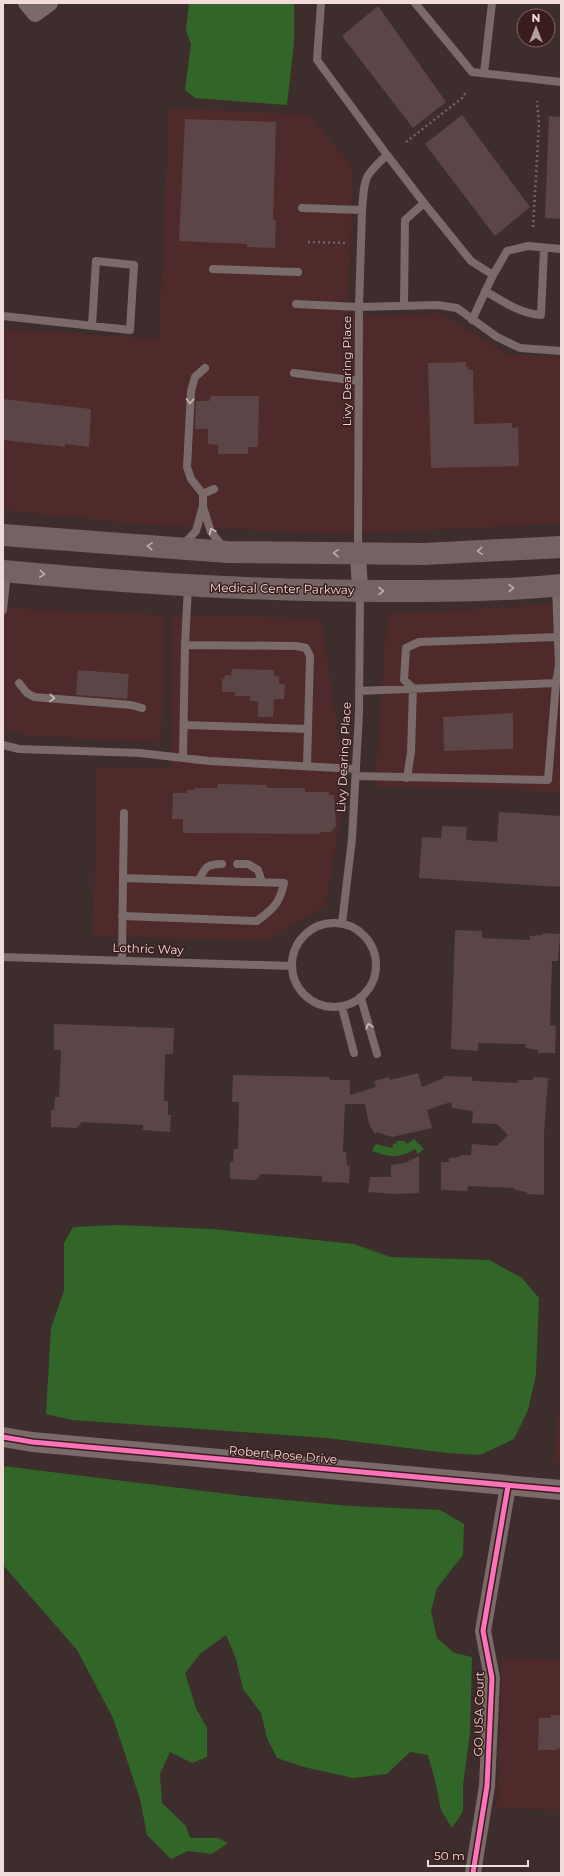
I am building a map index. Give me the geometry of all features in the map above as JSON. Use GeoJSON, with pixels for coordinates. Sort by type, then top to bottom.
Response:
{"type":"FeatureCollection","features":[{"type":"Feature","properties":{"kind":"main road"},"geometry":{"type":"LineString","coordinates":[[3,535],[227,552],[423,554],[561,547]]}},
{"type":"Feature","properties":{"kind":"main road","name":"Medical Center Parkway"},"geometry":{"type":"LineString","coordinates":[[5,571],[188,586],[360,591],[422,591],[558,586]]}},
{"type":"Feature","properties":{"kind":"street"},"geometry":{"type":"LineString","coordinates":[[26,3],[35,14],[50,3]]}},
{"type":"Feature","properties":{"kind":"street"},"geometry":{"type":"LineString","coordinates":[[358,554],[360,591]]}},
{"type":"Feature","properties":{"kind":"street","name":"Robert Rose Drive"},"geometry":{"type":"LineString","coordinates":[[3,1437],[40,1443],[561,1490]]}},
{"type":"Feature","properties":{"kind":"street","name":"GO USA Court"},"geometry":{"type":"LineString","coordinates":[[473,1873],[488,1786],[492,1678],[483,1631],[508,1486]]}},
{"type":"Feature","properties":{"kind":"lane"},"geometry":{"type":"LineString","coordinates":[[321,3],[317,60],[387,155],[471,261],[493,275]]}},
{"type":"Feature","properties":{"kind":"lane"},"geometry":{"type":"LineString","coordinates":[[415,3],[472,72],[561,82]]}},
{"type":"Feature","properties":{"kind":"lane"},"geometry":{"type":"LineString","coordinates":[[484,73],[492,3]]}},
{"type":"Feature","properties":{"kind":"lane"},"geometry":{"type":"LineString","coordinates":[[296,304],[360,307],[364,181],[369,172],[387,155]]}},
{"type":"Feature","properties":{"kind":"lane"},"geometry":{"type":"LineString","coordinates":[[404,306],[406,220],[424,203]]}},
{"type":"Feature","properties":{"kind":"lane"},"geometry":{"type":"LineString","coordinates":[[302,208],[362,210]]}},
{"type":"Feature","properties":{"kind":"lane"},"geometry":{"type":"LineString","coordinates":[[472,320],[493,275],[507,251],[528,246],[544,249],[561,249]]}},
{"type":"Feature","properties":{"kind":"lane"},"geometry":{"type":"LineString","coordinates":[[486,291],[516,309],[529,314],[541,315],[544,249]]}},
{"type":"Feature","properties":{"kind":"lane"},"geometry":{"type":"LineString","coordinates":[[3,316],[92,326],[130,330],[134,265],[96,261],[92,326]]}},
{"type":"Feature","properties":{"kind":"lane"},"geometry":{"type":"LineString","coordinates":[[213,269],[298,272]]}},
{"type":"Feature","properties":{"kind":"lane","name":"Livy Dearing Place"},"geometry":{"type":"LineString","coordinates":[[358,554],[360,307],[438,305],[457,308],[499,338],[520,348],[561,351]]}},
{"type":"Feature","properties":{"kind":"lane"},"geometry":{"type":"LineString","coordinates":[[179,548],[196,531],[203,506],[203,494],[191,479],[187,467],[191,391],[195,376],[205,368]]}},
{"type":"Feature","properties":{"kind":"lane"},"geometry":{"type":"LineString","coordinates":[[294,372],[359,381]]}},
{"type":"Feature","properties":{"kind":"lane"},"geometry":{"type":"LineString","coordinates":[[203,494],[214,489]]}},
{"type":"Feature","properties":{"kind":"lane"},"geometry":{"type":"LineString","coordinates":[[203,506],[211,532],[227,552]]}},
{"type":"Feature","properties":{"kind":"lane"},"geometry":{"type":"LineString","coordinates":[[3,610],[5,571]]}},
{"type":"Feature","properties":{"kind":"lane"},"geometry":{"type":"LineString","coordinates":[[183,758],[185,645],[188,586]]}},
{"type":"Feature","properties":{"kind":"lane"},"geometry":{"type":"LineString","coordinates":[[3,745],[19,749],[140,753],[183,758],[307,766],[407,778],[548,780],[556,683],[559,665],[558,586]]}},
{"type":"Feature","properties":{"kind":"lane","name":"Livy Dearing Place"},"geometry":{"type":"LineString","coordinates":[[342,924],[352,838],[356,772],[359,691],[360,591]]}},
{"type":"Feature","properties":{"kind":"lane"},"geometry":{"type":"LineString","coordinates":[[413,688],[404,680],[406,648],[419,642],[558,637]]}},
{"type":"Feature","properties":{"kind":"lane"},"geometry":{"type":"LineString","coordinates":[[185,645],[296,646],[306,648],[310,656],[307,766]]}},
{"type":"Feature","properties":{"kind":"lane"},"geometry":{"type":"LineString","coordinates":[[20,683],[26,694],[34,697],[131,705],[142,708]]}},
{"type":"Feature","properties":{"kind":"lane"},"geometry":{"type":"LineString","coordinates":[[359,691],[556,683]]}},
{"type":"Feature","properties":{"kind":"lane"},"geometry":{"type":"LineString","coordinates":[[407,778],[411,752],[413,688]]}},
{"type":"Feature","properties":{"kind":"lane"},"geometry":{"type":"LineString","coordinates":[[184,725],[308,728]]}},
{"type":"Feature","properties":{"kind":"lane"},"geometry":{"type":"LineString","coordinates":[[122,960],[124,813]]}},
{"type":"Feature","properties":{"kind":"lane"},"geometry":{"type":"LineString","coordinates":[[199,880],[204,869],[211,864],[222,864]]}},
{"type":"Feature","properties":{"kind":"lane"},"geometry":{"type":"LineString","coordinates":[[237,864],[248,864],[258,870],[262,882]]}},
{"type":"Feature","properties":{"kind":"lane"},"geometry":{"type":"LineString","coordinates":[[122,916],[257,921],[275,907],[282,894],[284,883],[123,878]]}},
{"type":"Feature","properties":{"kind":"lane"},"geometry":{"type":"LineString","coordinates":[[334,922],[359,930],[369,940],[375,951],[377,964],[375,979],[367,992],[361,998],[342,1007],[328,1007],[314,1002],[302,993],[295,980],[292,966],[294,952],[299,940],[309,931],[321,925],[334,922]]}},
{"type":"Feature","properties":{"kind":"lane","name":"Lothric Way"},"geometry":{"type":"LineString","coordinates":[[3,957],[292,966]]}},
{"type":"Feature","properties":{"kind":"lane"},"geometry":{"type":"LineString","coordinates":[[361,998],[377,1054]]}},
{"type":"Feature","properties":{"kind":"lane"},"geometry":{"type":"LineString","coordinates":[[342,1007],[354,1054]]}},
{"type":"Feature","properties":{"kind":"path"},"geometry":{"type":"LineString","coordinates":[[406,142],[462,98],[466,92]]}},
{"type":"Feature","properties":{"kind":"path"},"geometry":{"type":"LineString","coordinates":[[533,227],[539,124],[537,101]]}},
{"type":"Feature","properties":{"kind":"path"},"geometry":{"type":"LineString","coordinates":[[308,242],[346,243]]}},
{"type":"Feature","properties":{"kind":"shaded area"},"geometry":{"type":"Polygon","coordinates":[[[189,3],[294,3],[294,43],[287,105],[195,98],[185,90],[191,44],[186,31],[189,3]]]}},
{"type":"Feature","properties":{"kind":"shaded area"},"geometry":{"type":"Polygon","coordinates":[[[169,108],[310,115],[352,166],[349,317],[441,313],[506,354],[561,356],[561,524],[342,534],[146,525],[3,510],[3,329],[159,339],[169,108]]]}},
{"type":"Feature","properties":{"kind":"shaded area"},"geometry":{"type":"Polygon","coordinates":[[[561,604],[561,792],[375,786],[387,614],[561,604]]]}},
{"type":"Feature","properties":{"kind":"shaded area"},"geometry":{"type":"Polygon","coordinates":[[[3,608],[166,615],[161,743],[25,735],[3,727],[3,608]]]}},
{"type":"Feature","properties":{"kind":"shaded area"},"geometry":{"type":"Polygon","coordinates":[[[172,615],[321,618],[341,753],[340,821],[326,905],[266,941],[93,935],[97,767],[171,769],[172,615]]]}},
{"type":"Feature","properties":{"kind":"shaded area"},"geometry":{"type":"Polygon","coordinates":[[[414,1139],[424,1149],[418,1154],[415,1149],[399,1156],[389,1156],[372,1151],[376,1144],[391,1148],[393,1147],[393,1144],[397,1143],[396,1141],[404,1141],[407,1144],[414,1139]]]}},
{"type":"Feature","properties":{"kind":"shaded area"},"geometry":{"type":"Polygon","coordinates":[[[117,1225],[212,1229],[354,1244],[390,1257],[489,1260],[522,1278],[539,1298],[536,1375],[528,1410],[514,1439],[480,1455],[448,1453],[327,1438],[72,1420],[46,1414],[51,1328],[64,1291],[64,1243],[73,1227],[117,1225]]]}},
{"type":"Feature","properties":{"kind":"shaded area"},"geometry":{"type":"Polygon","coordinates":[[[561,1391],[561,1463],[553,1463],[561,1391]]]}},
{"type":"Feature","properties":{"kind":"shaded area"},"geometry":{"type":"Polygon","coordinates":[[[3,1466],[244,1496],[350,1506],[440,1510],[464,1524],[463,1555],[437,1588],[431,1611],[437,1638],[454,1653],[472,1657],[470,1733],[463,1785],[463,1811],[452,1828],[441,1810],[428,1755],[410,1752],[387,1774],[353,1778],[304,1767],[277,1758],[267,1738],[261,1713],[243,1689],[236,1659],[226,1635],[200,1654],[185,1673],[196,1708],[207,1728],[207,1757],[192,1763],[170,1752],[160,1774],[162,1803],[186,1826],[190,1838],[219,1838],[228,1843],[212,1854],[188,1851],[171,1859],[147,1835],[140,1799],[113,1718],[77,1650],[3,1565],[3,1466]]]}},
{"type":"Feature","properties":{"kind":"shaded area"},"geometry":{"type":"Polygon","coordinates":[[[502,1658],[561,1659],[561,1810],[497,1808],[502,1658]]]}},
{"type":"Feature","properties":{"kind":"building"},"geometry":{"type":"Polygon","coordinates":[[[378,6],[446,102],[413,128],[342,36],[378,6]]]}},
{"type":"Feature","properties":{"kind":"building"},"geometry":{"type":"Polygon","coordinates":[[[462,115],[530,207],[495,236],[425,144],[462,115]]]}},
{"type":"Feature","properties":{"kind":"building"},"geometry":{"type":"Polygon","coordinates":[[[549,116],[561,117],[561,219],[545,218],[549,116]]]}},
{"type":"Feature","properties":{"kind":"building"},"geometry":{"type":"Polygon","coordinates":[[[185,119],[276,122],[273,220],[276,220],[275,248],[247,247],[247,244],[179,241],[185,119]]]}},
{"type":"Feature","properties":{"kind":"building"},"geometry":{"type":"Polygon","coordinates":[[[466,362],[466,367],[468,367],[469,370],[473,370],[474,424],[512,423],[512,428],[518,427],[519,466],[431,468],[428,363],[466,362]]]}},
{"type":"Feature","properties":{"kind":"building"},"geometry":{"type":"Polygon","coordinates":[[[211,396],[259,396],[258,447],[248,447],[248,454],[218,454],[218,445],[208,444],[208,429],[195,429],[196,401],[209,401],[211,396]]]}},
{"type":"Feature","properties":{"kind":"building"},"geometry":{"type":"Polygon","coordinates":[[[3,399],[91,409],[89,447],[65,444],[65,447],[3,440],[3,399]]]}},
{"type":"Feature","properties":{"kind":"building"},"geometry":{"type":"Polygon","coordinates":[[[232,669],[274,670],[274,676],[279,676],[279,684],[285,684],[284,699],[274,699],[273,717],[258,717],[258,701],[250,701],[250,696],[235,696],[235,692],[222,692],[222,679],[224,679],[225,675],[231,675],[232,669]]]}},
{"type":"Feature","properties":{"kind":"building"},"geometry":{"type":"Polygon","coordinates":[[[78,670],[129,674],[127,699],[76,695],[78,670]]]}},
{"type":"Feature","properties":{"kind":"building"},"geometry":{"type":"Polygon","coordinates":[[[513,713],[513,749],[444,751],[443,717],[513,713]]]}},
{"type":"Feature","properties":{"kind":"building"},"geometry":{"type":"Polygon","coordinates":[[[218,784],[267,785],[267,788],[305,788],[305,792],[329,792],[329,795],[334,795],[336,826],[331,832],[320,832],[320,834],[183,833],[183,819],[172,819],[173,793],[187,793],[187,790],[194,790],[194,788],[217,788],[218,784]]]}},
{"type":"Feature","properties":{"kind":"building"},"geometry":{"type":"Polygon","coordinates":[[[499,812],[561,816],[561,887],[419,878],[422,837],[441,838],[442,826],[467,827],[466,840],[497,842],[499,812]]]}},
{"type":"Feature","properties":{"kind":"building"},"geometry":{"type":"Polygon","coordinates":[[[455,930],[482,931],[482,938],[530,940],[530,936],[543,935],[543,933],[560,934],[558,961],[552,961],[550,1025],[556,1026],[555,1053],[538,1053],[538,1050],[525,1048],[526,1044],[478,1043],[478,1051],[451,1049],[455,930]]]}},
{"type":"Feature","properties":{"kind":"building"},"geometry":{"type":"Polygon","coordinates":[[[54,1024],[174,1028],[173,1054],[165,1054],[164,1101],[168,1101],[168,1115],[171,1115],[170,1132],[143,1130],[143,1125],[82,1122],[77,1128],[51,1127],[51,1110],[54,1110],[55,1097],[59,1097],[61,1050],[54,1050],[54,1024]]]}},
{"type":"Feature","properties":{"kind":"building"},"geometry":{"type":"Polygon","coordinates":[[[418,1073],[422,1087],[444,1078],[444,1076],[472,1077],[472,1081],[517,1083],[518,1080],[533,1080],[533,1077],[548,1078],[544,1134],[544,1195],[527,1194],[527,1192],[515,1190],[515,1188],[468,1186],[467,1191],[441,1190],[441,1162],[449,1162],[449,1158],[459,1157],[460,1155],[471,1155],[472,1144],[497,1146],[508,1135],[497,1124],[472,1123],[473,1111],[452,1108],[451,1102],[427,1110],[432,1128],[392,1137],[377,1132],[375,1134],[369,1124],[365,1104],[345,1104],[343,1152],[346,1152],[347,1166],[350,1165],[349,1183],[322,1182],[322,1176],[261,1174],[256,1180],[230,1179],[230,1162],[233,1162],[234,1149],[238,1149],[239,1102],[232,1102],[233,1075],[329,1077],[330,1080],[350,1080],[350,1095],[376,1087],[374,1081],[389,1077],[390,1080],[418,1073]]]}},
{"type":"Feature","properties":{"kind":"building"},"geometry":{"type":"Polygon","coordinates":[[[419,1156],[419,1193],[395,1194],[368,1192],[370,1177],[391,1177],[391,1165],[404,1163],[419,1156]]]}},
{"type":"Feature","properties":{"kind":"building"},"geometry":{"type":"Polygon","coordinates":[[[551,1715],[561,1715],[561,1748],[556,1750],[538,1750],[539,1718],[551,1718],[551,1715]]]}},
{"type":"Feature","properties":{"kind":"cycle path"},"geometry":{"type":"LineString","coordinates":[[3,1437],[32,1442],[561,1490]]}},
{"type":"Feature","properties":{"kind":"cycle path"},"geometry":{"type":"LineString","coordinates":[[473,1873],[487,1786],[492,1678],[483,1631],[508,1486]]}}]}
